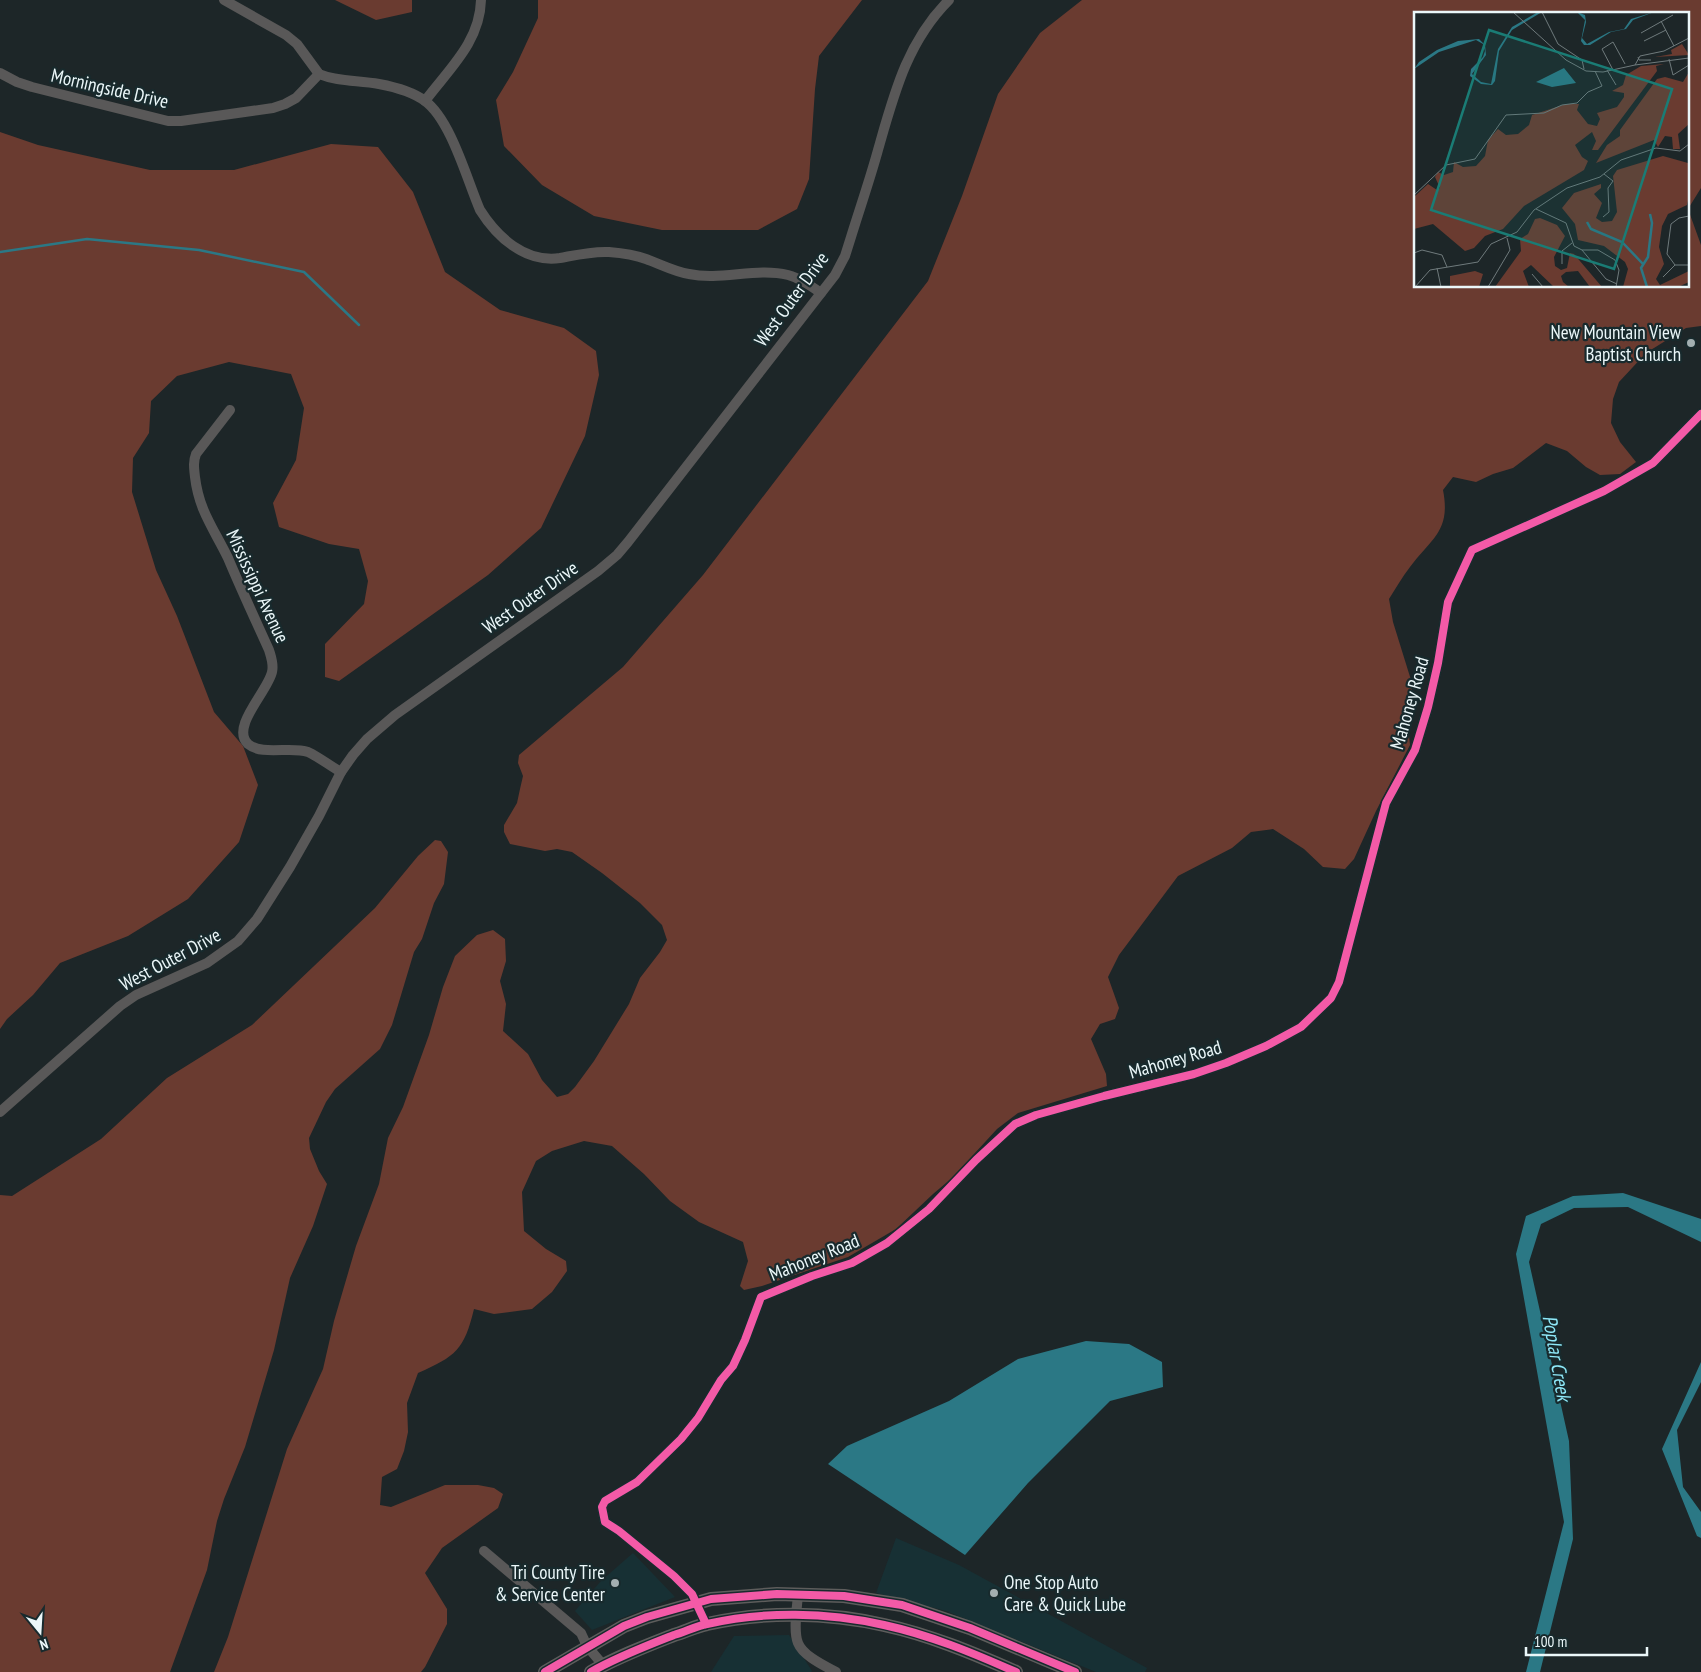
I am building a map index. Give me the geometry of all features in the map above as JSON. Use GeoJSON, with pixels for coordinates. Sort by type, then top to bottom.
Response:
{"type":"FeatureCollection","features":[{"type":"Feature","properties":{"kind":"highway"},"geometry":{"type":"LineString","coordinates":[[546,1672],[587,1646],[624,1626],[647,1618],[711,1599],[777,1594],[844,1596],[902,1605],[970,1628],[1075,1672]]}},
{"type":"Feature","properties":{"kind":"highway"},"geometry":{"type":"LineString","coordinates":[[597,1669],[632,1651],[706,1624],[756,1616],[797,1614],[842,1618],[884,1625],[959,1647],[1016,1672]]}},
{"type":"Feature","properties":{"kind":"street"},"geometry":{"type":"LineString","coordinates":[[224,0],[286,35],[297,44],[319,74],[329,78],[387,86],[409,93],[425,101],[434,109],[444,124],[486,220],[512,246],[526,253],[549,259],[606,252],[644,258],[688,274],[713,276],[782,274],[799,280],[821,292]]}},
{"type":"Feature","properties":{"kind":"street"},"geometry":{"type":"LineString","coordinates":[[425,101],[469,44],[478,22],[480,0]]}},
{"type":"Feature","properties":{"kind":"street","name":"West Outer Drive"},"geometry":{"type":"LineString","coordinates":[[0,1112],[120,1006],[136,995],[205,964],[238,941],[257,918],[290,867],[341,772],[367,739],[385,722],[598,571],[617,555],[835,275],[845,256],[905,65],[924,31],[949,0]]}},
{"type":"Feature","properties":{"kind":"street","name":"Morningside Drive"},"geometry":{"type":"LineString","coordinates":[[0,73],[32,87],[168,121],[181,121],[285,104],[296,98],[319,74]]}},
{"type":"Feature","properties":{"kind":"street","name":"Mississippi Avenue"},"geometry":{"type":"LineString","coordinates":[[230,410],[196,454],[194,468],[196,485],[204,513],[226,554],[273,662],[269,682],[244,724],[244,738],[248,743],[260,750],[298,750],[308,752],[341,772]]}},
{"type":"Feature","properties":{"kind":"street","name":"Mahoney Road"},"geometry":{"type":"LineString","coordinates":[[706,1624],[692,1594],[674,1576],[619,1531],[604,1522],[602,1508],[605,1501],[637,1482],[681,1439],[698,1418],[721,1380],[733,1366],[761,1297],[812,1276],[852,1263],[887,1243],[929,1209],[976,1160],[1015,1124],[1036,1115],[1095,1098],[1202,1071],[1258,1049],[1301,1027],[1331,998],[1339,982],[1386,803],[1415,750],[1428,707],[1438,663],[1448,602],[1472,550],[1604,491],[1653,463],[1701,414]]}},
{"type":"Feature","properties":{"kind":"street"},"geometry":{"type":"LineString","coordinates":[[484,1551],[581,1633],[597,1669]]}},
{"type":"Feature","properties":{"kind":"street"},"geometry":{"type":"LineString","coordinates":[[798,1595],[798,1644],[814,1660],[836,1672]]}},
{"type":"Feature","properties":{"kind":"shaded area"},"geometry":{"type":"Polygon","coordinates":[[[335,0],[412,0],[412,12],[376,20],[335,0]]]}},
{"type":"Feature","properties":{"kind":"shaded area"},"geometry":{"type":"Polygon","coordinates":[[[538,0],[862,0],[819,56],[809,179],[797,209],[758,230],[662,230],[594,216],[542,185],[504,146],[496,100],[513,72],[538,18],[538,0]]]}},
{"type":"Feature","properties":{"kind":"shaded area"},"geometry":{"type":"Polygon","coordinates":[[[1082,0],[1701,0],[1701,188],[1688,209],[1701,245],[1701,326],[1686,328],[1646,353],[1619,382],[1613,399],[1611,423],[1620,442],[1636,462],[1620,474],[1600,475],[1586,467],[1567,451],[1546,443],[1513,468],[1476,482],[1453,477],[1443,490],[1444,515],[1438,533],[1407,571],[1389,599],[1393,622],[1411,680],[1412,694],[1407,717],[1410,745],[1354,859],[1345,869],[1323,867],[1304,849],[1273,829],[1251,832],[1232,848],[1178,876],[1119,955],[1108,977],[1119,1008],[1115,1019],[1100,1024],[1091,1039],[1106,1074],[1107,1086],[1018,1113],[997,1129],[952,1178],[896,1229],[848,1257],[762,1286],[744,1290],[740,1286],[748,1261],[743,1242],[699,1222],[670,1201],[644,1174],[612,1146],[584,1141],[552,1151],[536,1161],[522,1192],[524,1231],[546,1249],[566,1261],[567,1271],[552,1292],[532,1309],[494,1314],[474,1309],[466,1334],[456,1350],[441,1362],[418,1373],[407,1403],[408,1432],[404,1451],[397,1469],[382,1477],[380,1505],[391,1507],[445,1485],[478,1485],[494,1488],[503,1494],[498,1508],[442,1548],[425,1573],[447,1609],[447,1624],[425,1667],[421,1672],[214,1672],[228,1637],[287,1449],[323,1369],[334,1321],[356,1246],[379,1184],[388,1138],[403,1107],[455,956],[477,935],[493,930],[505,939],[506,961],[500,981],[506,1004],[503,1031],[528,1054],[542,1080],[557,1097],[568,1094],[594,1061],[629,1004],[640,978],[667,940],[662,925],[640,903],[572,852],[557,849],[545,851],[510,844],[504,832],[504,825],[517,803],[523,776],[518,763],[519,755],[623,667],[703,575],[928,281],[962,196],[998,94],[1040,33],[1082,0]]]}},
{"type":"Feature","properties":{"kind":"shaded area"},"geometry":{"type":"Polygon","coordinates":[[[0,132],[38,145],[150,170],[234,170],[331,144],[378,147],[413,192],[445,272],[500,310],[564,328],[596,351],[599,375],[585,436],[541,528],[488,575],[339,681],[325,677],[325,644],[364,604],[368,581],[359,549],[329,544],[279,527],[273,503],[296,460],[304,408],[291,374],[229,362],[177,376],[151,401],[149,433],[133,458],[132,492],[156,570],[177,616],[214,712],[243,746],[258,785],[239,842],[188,899],[128,936],[60,963],[33,995],[7,1019],[0,1029],[0,132]]]}},
{"type":"Feature","properties":{"kind":"shaded area"},"geometry":{"type":"Polygon","coordinates":[[[435,840],[441,841],[448,852],[444,884],[434,903],[422,939],[414,952],[392,1025],[380,1049],[335,1089],[326,1102],[309,1138],[310,1149],[319,1171],[327,1184],[313,1226],[290,1278],[274,1350],[245,1447],[224,1499],[217,1521],[207,1570],[170,1672],[0,1672],[0,1195],[12,1196],[101,1139],[167,1078],[252,1025],[375,908],[418,856],[435,840]]]}},
{"type":"Feature","properties":{"kind":"shaded area"},"geometry":{"type":"Polygon","coordinates":[[[896,1538],[959,1565],[1147,1668],[1145,1672],[1096,1672],[946,1611],[876,1593],[896,1538]]]}},
{"type":"Feature","properties":{"kind":"shaded area"},"geometry":{"type":"Polygon","coordinates":[[[633,1553],[675,1597],[592,1630],[575,1611],[601,1581],[633,1553]]]}},
{"type":"Feature","properties":{"kind":"shaded area"},"geometry":{"type":"Polygon","coordinates":[[[789,1635],[811,1672],[711,1672],[734,1636],[789,1635]]]}},
{"type":"Feature","properties":{"kind":"water","name":"Poplar Creek"},"geometry":{"type":"Polygon","coordinates":[[[1623,1193],[1701,1219],[1701,1242],[1628,1207],[1574,1208],[1541,1224],[1529,1262],[1569,1441],[1573,1539],[1540,1672],[1526,1672],[1564,1522],[1516,1254],[1526,1216],[1573,1196],[1623,1193]]]}},
{"type":"Feature","properties":{"kind":"water"},"geometry":{"type":"Polygon","coordinates":[[[1086,1341],[1129,1344],[1162,1362],[1163,1387],[1110,1401],[1028,1483],[965,1555],[828,1464],[847,1446],[949,1401],[1018,1359],[1086,1341]]]}},
{"type":"Feature","properties":{"kind":"water"},"geometry":{"type":"Polygon","coordinates":[[[1701,1362],[1701,1382],[1677,1430],[1683,1487],[1701,1512],[1701,1538],[1697,1536],[1662,1449],[1701,1362]]]}},
{"type":"Feature","properties":{"kind":"waterway"},"geometry":{"type":"LineString","coordinates":[[0,252],[87,239],[199,250],[304,272],[359,325]]}},
{"type":"Feature","properties":{"kind":"cycle path"},"geometry":{"type":"LineString","coordinates":[[706,1624],[692,1594],[674,1576],[619,1531],[605,1522],[602,1507],[605,1501],[637,1482],[681,1439],[698,1418],[721,1380],[733,1366],[761,1297],[812,1276],[852,1263],[887,1243],[929,1209],[976,1160],[1015,1124],[1036,1115],[1104,1096],[1194,1074],[1266,1046],[1301,1027],[1331,998],[1339,982],[1386,803],[1415,750],[1428,707],[1438,663],[1448,602],[1472,550],[1604,491],[1653,463],[1701,414]]}},
{"type":"Feature","properties":{"kind":"cycle path"},"geometry":{"type":"LineString","coordinates":[[545,1672],[624,1626],[647,1617],[711,1599],[777,1594],[844,1596],[902,1605],[970,1628],[1075,1672]]}},
{"type":"Feature","properties":{"kind":"cycle path"},"geometry":{"type":"LineString","coordinates":[[591,1672],[632,1652],[703,1625],[773,1615],[818,1616],[884,1625],[951,1645],[1016,1672]]}},
{"type":"Feature","properties":{"kind":"place","name":"New Mountain View Baptist Church"},"geometry":{"type":"Point","coordinates":[1691,343]}},
{"type":"Feature","properties":{"kind":"place","name":"Tri County Tire & Service Center"},"geometry":{"type":"Point","coordinates":[615,1583]}},
{"type":"Feature","properties":{"kind":"place","name":"One Stop Auto Care & Quick Lube"},"geometry":{"type":"Point","coordinates":[994,1593]}}]}
